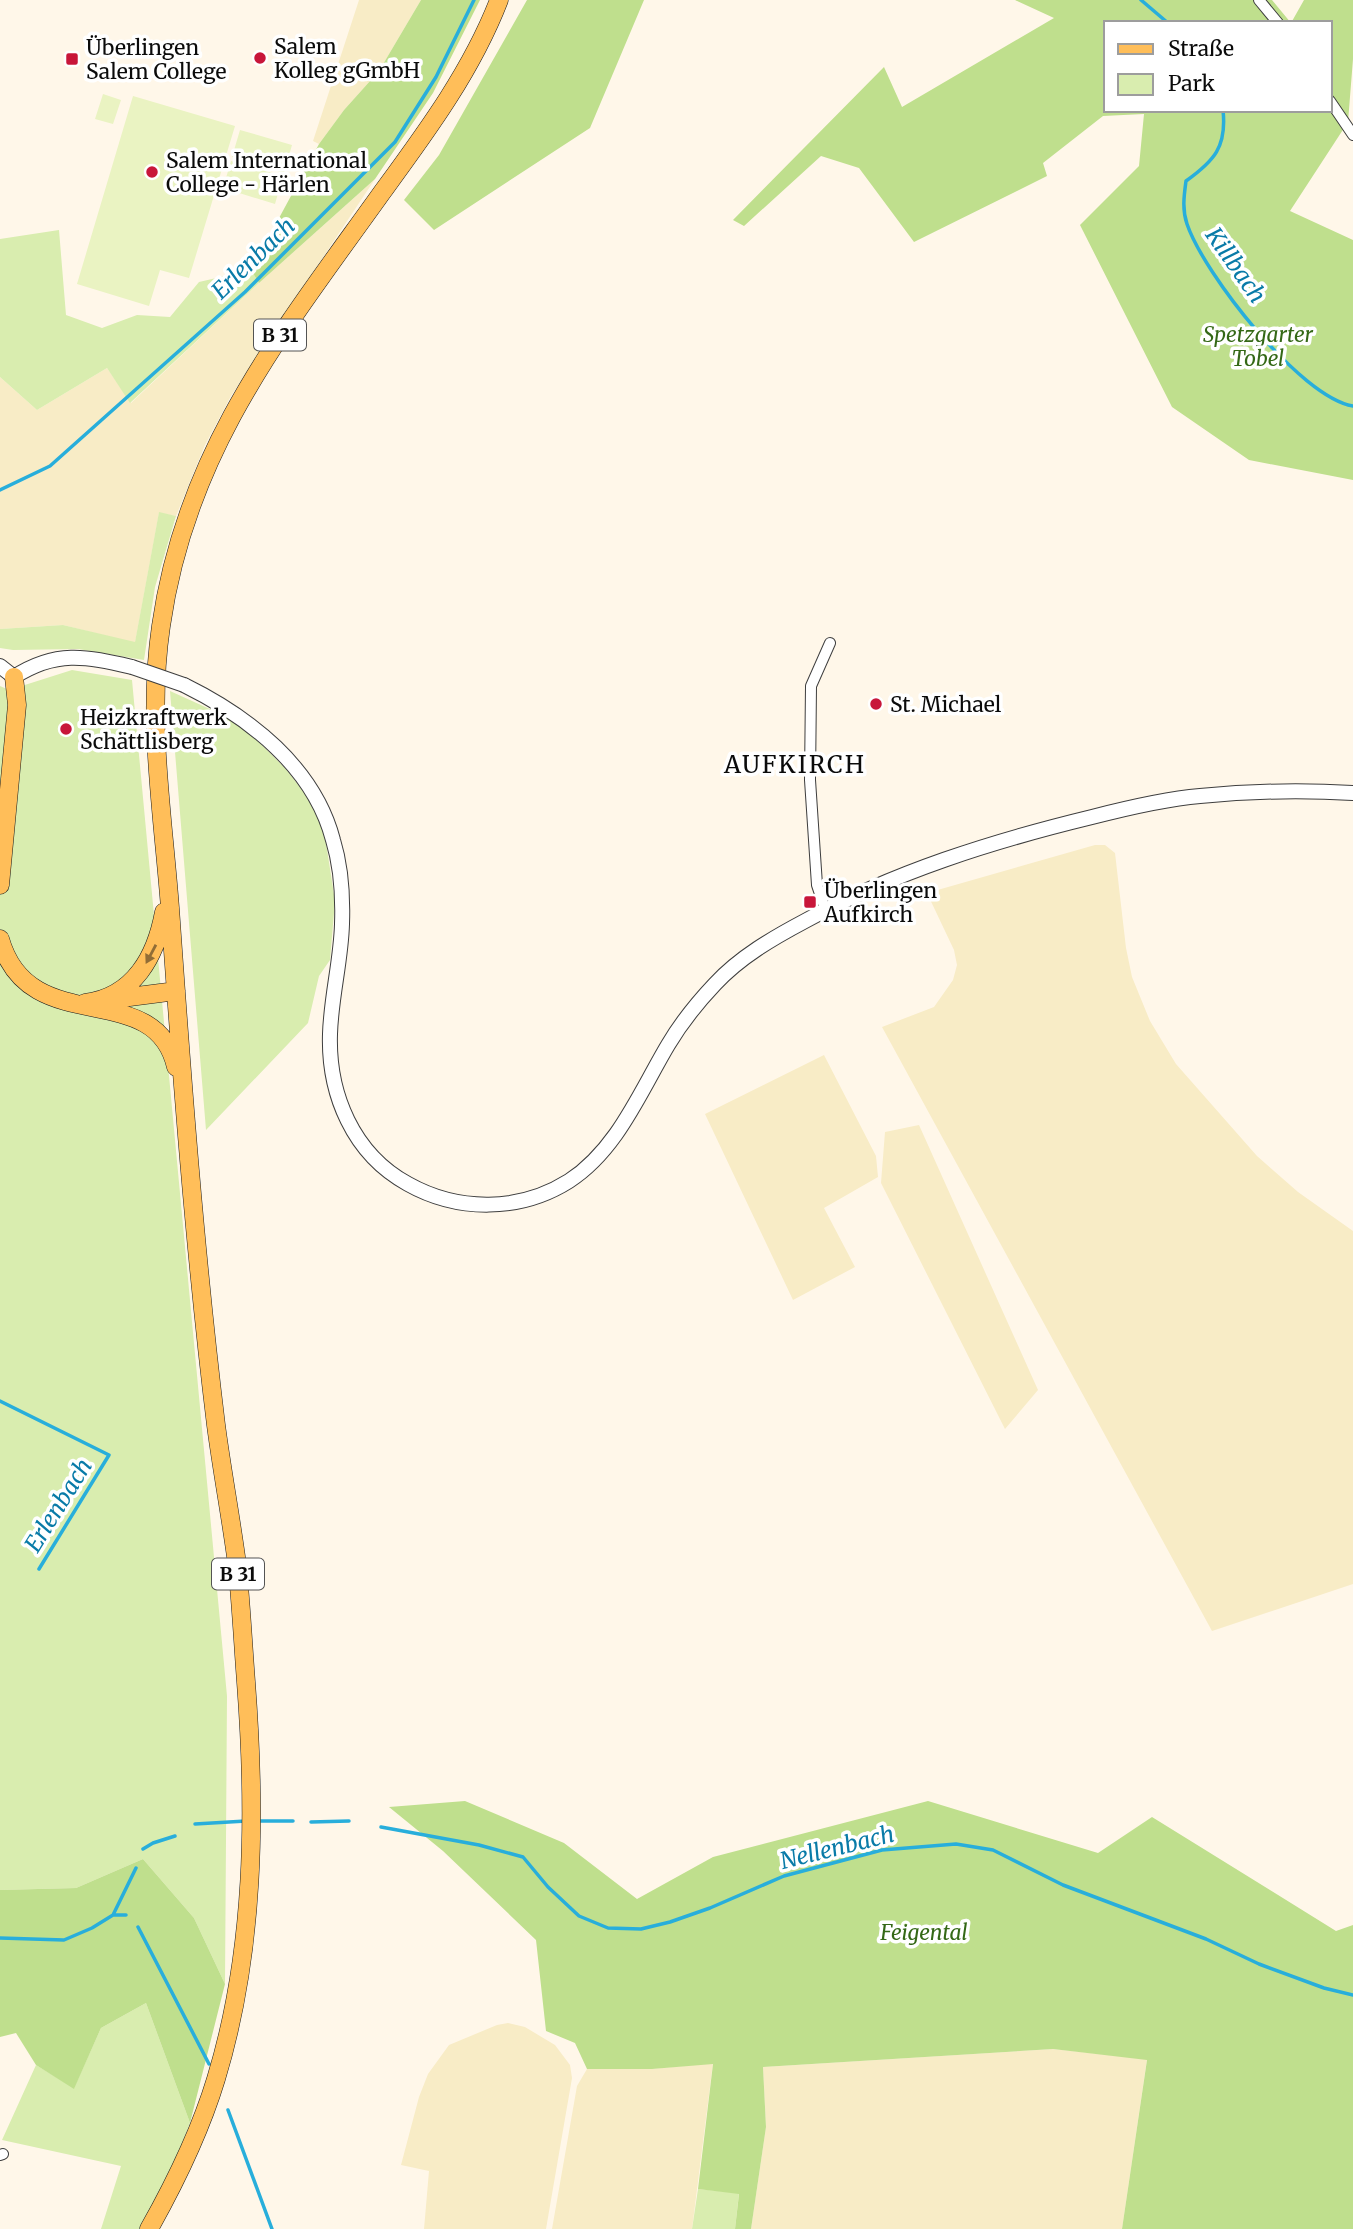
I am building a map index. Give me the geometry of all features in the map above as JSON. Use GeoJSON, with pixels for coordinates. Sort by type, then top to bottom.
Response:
{"type":"FeatureCollection","features":[{"type":"Feature","properties":{"kind":"main road","name":"B 31"},"geometry":{"type":"LineString","coordinates":[[149,2229],[173,2187],[196,2137],[225,2047],[242,1955],[252,1812],[252,1751],[237,1565],[216,1424],[184,1100],[155,725],[156,663],[163,611],[172,570],[200,480],[221,434],[251,380],[305,299],[435,120],[479,44],[499,0]]}},
{"type":"Feature","properties":{"kind":"main road"},"geometry":{"type":"LineString","coordinates":[[0,885],[17,705],[14,677]]}},
{"type":"Feature","properties":{"kind":"main road"},"geometry":{"type":"LineString","coordinates":[[96,1005],[134,978],[147,962],[159,938],[168,888]]}},
{"type":"Feature","properties":{"kind":"main road"},"geometry":{"type":"LineString","coordinates":[[0,939],[14,970],[29,985],[48,996],[72,1003],[96,1005],[176,996]]}},
{"type":"Feature","properties":{"kind":"main road"},"geometry":{"type":"LineString","coordinates":[[96,1005],[144,1022],[162,1038],[175,1061],[184,1100]]}},
{"type":"Feature","properties":{"kind":"street"},"geometry":{"type":"LineString","coordinates":[[1259,0],[1276,21]]}},
{"type":"Feature","properties":{"kind":"street"},"geometry":{"type":"LineString","coordinates":[[1332,104],[1353,135]]}},
{"type":"Feature","properties":{"kind":"street"},"geometry":{"type":"LineString","coordinates":[[825,909],[817,885],[810,780],[811,686],[830,643]]}},
{"type":"Feature","properties":{"kind":"street"},"geometry":{"type":"LineString","coordinates":[[0,666],[14,677],[43,662],[65,657],[97,659],[132,667],[184,685],[222,704],[265,736],[306,782],[326,817],[334,840],[340,878],[342,923],[330,1032],[331,1070],[340,1106],[356,1136],[379,1164],[406,1183],[436,1198],[470,1205],[514,1202],[544,1195],[573,1179],[602,1152],[626,1118],[690,1012],[718,980],[773,938],[825,909],[931,863],[1019,835],[1114,811],[1198,796],[1298,791],[1353,793]]}},
{"type":"Feature","properties":{"kind":"shaded area"},"geometry":{"type":"Polygon","coordinates":[[[359,0],[421,0],[379,71],[344,110],[319,144],[313,141],[359,0]]]}},
{"type":"Feature","properties":{"kind":"shaded area"},"geometry":{"type":"Polygon","coordinates":[[[375,179],[231,396],[205,445],[176,516],[159,513],[135,643],[63,625],[0,629],[0,377],[37,410],[107,368],[131,403],[375,179]]]}},
{"type":"Feature","properties":{"kind":"shaded area"},"geometry":{"type":"Polygon","coordinates":[[[1095,845],[1105,845],[1115,853],[1132,977],[1150,1021],[1176,1064],[1257,1156],[1298,1192],[1353,1231],[1353,1584],[1212,1631],[882,1027],[934,1007],[953,980],[957,965],[954,950],[927,893],[1095,845]]]}},
{"type":"Feature","properties":{"kind":"shaded area"},"geometry":{"type":"Polygon","coordinates":[[[824,1055],[876,1156],[878,1177],[824,1208],[855,1267],[793,1300],[705,1114],[824,1055]]]}},
{"type":"Feature","properties":{"kind":"shaded area"},"geometry":{"type":"Polygon","coordinates":[[[919,1125],[1038,1390],[1005,1429],[881,1183],[885,1132],[919,1125]]]}},
{"type":"Feature","properties":{"kind":"shaded area"},"geometry":{"type":"Polygon","coordinates":[[[508,2023],[525,2027],[555,2045],[570,2065],[572,2078],[546,2229],[424,2229],[429,2171],[401,2165],[428,2074],[449,2045],[508,2023]]]}},
{"type":"Feature","properties":{"kind":"shaded area"},"geometry":{"type":"Polygon","coordinates":[[[1053,2049],[1147,2059],[1122,2229],[751,2229],[766,2127],[763,2067],[1053,2049]]]}},
{"type":"Feature","properties":{"kind":"shaded area"},"geometry":{"type":"Polygon","coordinates":[[[713,2063],[692,2229],[552,2229],[577,2086],[587,2069],[652,2069],[713,2063]]]}},
{"type":"Feature","properties":{"kind":"green space"},"geometry":{"type":"Polygon","coordinates":[[[421,0],[480,0],[433,93],[375,179],[259,283],[251,270],[319,144],[344,110],[379,71],[421,0]]]}},
{"type":"Feature","properties":{"kind":"green space"},"geometry":{"type":"Polygon","coordinates":[[[527,0],[644,0],[590,128],[434,230],[404,200],[439,155],[527,0]]]}},
{"type":"Feature","properties":{"kind":"green space","name":"Spetzgarter Tobel"},"geometry":{"type":"Polygon","coordinates":[[[1015,0],[1272,0],[1289,21],[1104,21],[1104,112],[1332,112],[1332,21],[1292,21],[1304,0],[1353,0],[1353,59],[1348,122],[1290,211],[1353,240],[1353,480],[1249,460],[1172,407],[1080,225],[1139,166],[1144,114],[1103,116],[1043,163],[1047,176],[914,242],[859,168],[821,156],[744,226],[733,220],[884,67],[902,107],[1054,18],[1015,0]]]}},
{"type":"Feature","properties":{"kind":"green space"},"geometry":{"type":"Polygon","coordinates":[[[103,94],[121,100],[113,124],[95,119],[103,94]]]}},
{"type":"Feature","properties":{"kind":"green space"},"geometry":{"type":"Polygon","coordinates":[[[133,96],[235,126],[189,278],[160,270],[149,306],[77,284],[133,96]]]}},
{"type":"Feature","properties":{"kind":"green space"},"geometry":{"type":"Polygon","coordinates":[[[240,130],[292,145],[284,173],[232,157],[240,130]]]}},
{"type":"Feature","properties":{"kind":"green space"},"geometry":{"type":"Polygon","coordinates":[[[231,161],[283,176],[275,204],[223,188],[231,161]]]}},
{"type":"Feature","properties":{"kind":"green space"},"geometry":{"type":"Polygon","coordinates":[[[59,230],[66,315],[102,328],[137,315],[170,317],[199,282],[251,270],[259,283],[130,403],[107,368],[37,410],[0,377],[0,239],[59,230]]]}},
{"type":"Feature","properties":{"kind":"green space"},"geometry":{"type":"Polygon","coordinates":[[[159,512],[176,516],[155,587],[144,660],[78,649],[0,648],[0,629],[63,625],[135,642],[159,512]]]}},
{"type":"Feature","properties":{"kind":"green space"},"geometry":{"type":"Polygon","coordinates":[[[72,670],[132,680],[227,1696],[225,1984],[194,1918],[143,1859],[76,1888],[0,1890],[0,686],[9,690],[72,670]]]}},
{"type":"Feature","properties":{"kind":"green space"},"geometry":{"type":"Polygon","coordinates":[[[170,691],[223,715],[254,737],[286,769],[306,795],[324,830],[335,901],[330,960],[319,976],[308,1023],[206,1130],[170,691]]]}},
{"type":"Feature","properties":{"kind":"green space","name":"Feigental"},"geometry":{"type":"Polygon","coordinates":[[[465,1801],[564,1843],[637,1899],[713,1857],[928,1801],[1098,1853],[1152,1817],[1336,1931],[1353,1925],[1353,2229],[1122,2229],[1147,2060],[1053,2049],[763,2067],[766,2127],[751,2229],[735,2229],[739,2194],[698,2189],[713,2064],[652,2069],[587,2069],[575,2043],[546,2031],[536,1940],[443,1851],[389,1807],[465,1801]]]}},
{"type":"Feature","properties":{"kind":"green space"},"geometry":{"type":"Polygon","coordinates":[[[143,1859],[194,1918],[225,1984],[190,2123],[146,2003],[101,2028],[74,2089],[36,2065],[16,2033],[0,2037],[0,1890],[76,1888],[143,1859]]]}},
{"type":"Feature","properties":{"kind":"green space"},"geometry":{"type":"Polygon","coordinates":[[[146,2003],[190,2123],[166,2185],[140,2229],[101,2229],[121,2166],[2,2140],[36,2065],[74,2088],[101,2028],[146,2003]]]}},
{"type":"Feature","properties":{"kind":"green space"},"geometry":{"type":"Polygon","coordinates":[[[698,2189],[739,2193],[735,2229],[692,2229],[698,2189]]]}},
{"type":"Feature","properties":{"kind":"waterway","name":"Erlenbach"},"geometry":{"type":"LineString","coordinates":[[0,490],[50,466],[245,292],[395,142],[436,77],[474,0]]}},
{"type":"Feature","properties":{"kind":"waterway","name":"Killbach"},"geometry":{"type":"LineString","coordinates":[[1141,0],[1166,21]]}},
{"type":"Feature","properties":{"kind":"waterway","name":"Killbach"},"geometry":{"type":"LineString","coordinates":[[1223,112],[1223,134],[1216,152],[1204,167],[1186,181],[1184,208],[1187,224],[1213,272],[1256,330],[1307,381],[1331,398],[1353,406]]}},
{"type":"Feature","properties":{"kind":"waterway","name":"Erlenbach"},"geometry":{"type":"LineString","coordinates":[[0,1401],[109,1455],[39,1569]]}},
{"type":"Feature","properties":{"kind":"waterway","name":"Nellenbach"},"geometry":{"type":"LineString","coordinates":[[195,1824],[246,1821]]}},
{"type":"Feature","properties":{"kind":"waterway","name":"Nellenbach"},"geometry":{"type":"LineString","coordinates":[[257,1821],[293,1821]]}},
{"type":"Feature","properties":{"kind":"waterway","name":"Nellenbach"},"geometry":{"type":"LineString","coordinates":[[311,1822],[349,1821]]}},
{"type":"Feature","properties":{"kind":"waterway","name":"Nellenbach"},"geometry":{"type":"LineString","coordinates":[[381,1827],[479,1845],[523,1857],[548,1887],[579,1916],[608,1928],[641,1929],[670,1922],[784,1876],[882,1850],[956,1844],[993,1850],[1063,1885],[1206,1939],[1259,1964],[1324,1988],[1353,1995]]}},
{"type":"Feature","properties":{"kind":"waterway","name":"Nellenbach"},"geometry":{"type":"LineString","coordinates":[[143,1849],[175,1836]]}},
{"type":"Feature","properties":{"kind":"waterway","name":"Nellenbach"},"geometry":{"type":"LineString","coordinates":[[0,1938],[64,1940],[92,1928],[113,1915],[136,1868]]}},
{"type":"Feature","properties":{"kind":"waterway"},"geometry":{"type":"LineString","coordinates":[[113,1915],[126,1915]]}},
{"type":"Feature","properties":{"kind":"waterway"},"geometry":{"type":"LineString","coordinates":[[138,1927],[209,2064]]}},
{"type":"Feature","properties":{"kind":"waterway"},"geometry":{"type":"LineString","coordinates":[[228,2110],[272,2229]]}},
{"type":"Feature","properties":{"kind":"place","name":"Salem Kolleg gGmbH"},"geometry":{"type":"Point","coordinates":[260,58]}},
{"type":"Feature","properties":{"kind":"place","name":"Überlingen Salem College"},"geometry":{"type":"Point","coordinates":[72,59]}},
{"type":"Feature","properties":{"kind":"place","name":"Salem International College - Härlen"},"geometry":{"type":"Point","coordinates":[152,172]}},
{"type":"Feature","properties":{"kind":"place","name":"St. Michael"},"geometry":{"type":"Point","coordinates":[876,704]}},
{"type":"Feature","properties":{"kind":"place","name":"Heizkraftwerk Schättlisberg"},"geometry":{"type":"Point","coordinates":[66,729]}},
{"type":"Feature","properties":{"kind":"place","name":"Überlingen Aufkirch"},"geometry":{"type":"Point","coordinates":[810,902]}},
{"type":"Feature","properties":{"kind":"district","name":"AUFKIRCH"},"geometry":{"type":"Point","coordinates":[795,764]}}]}
